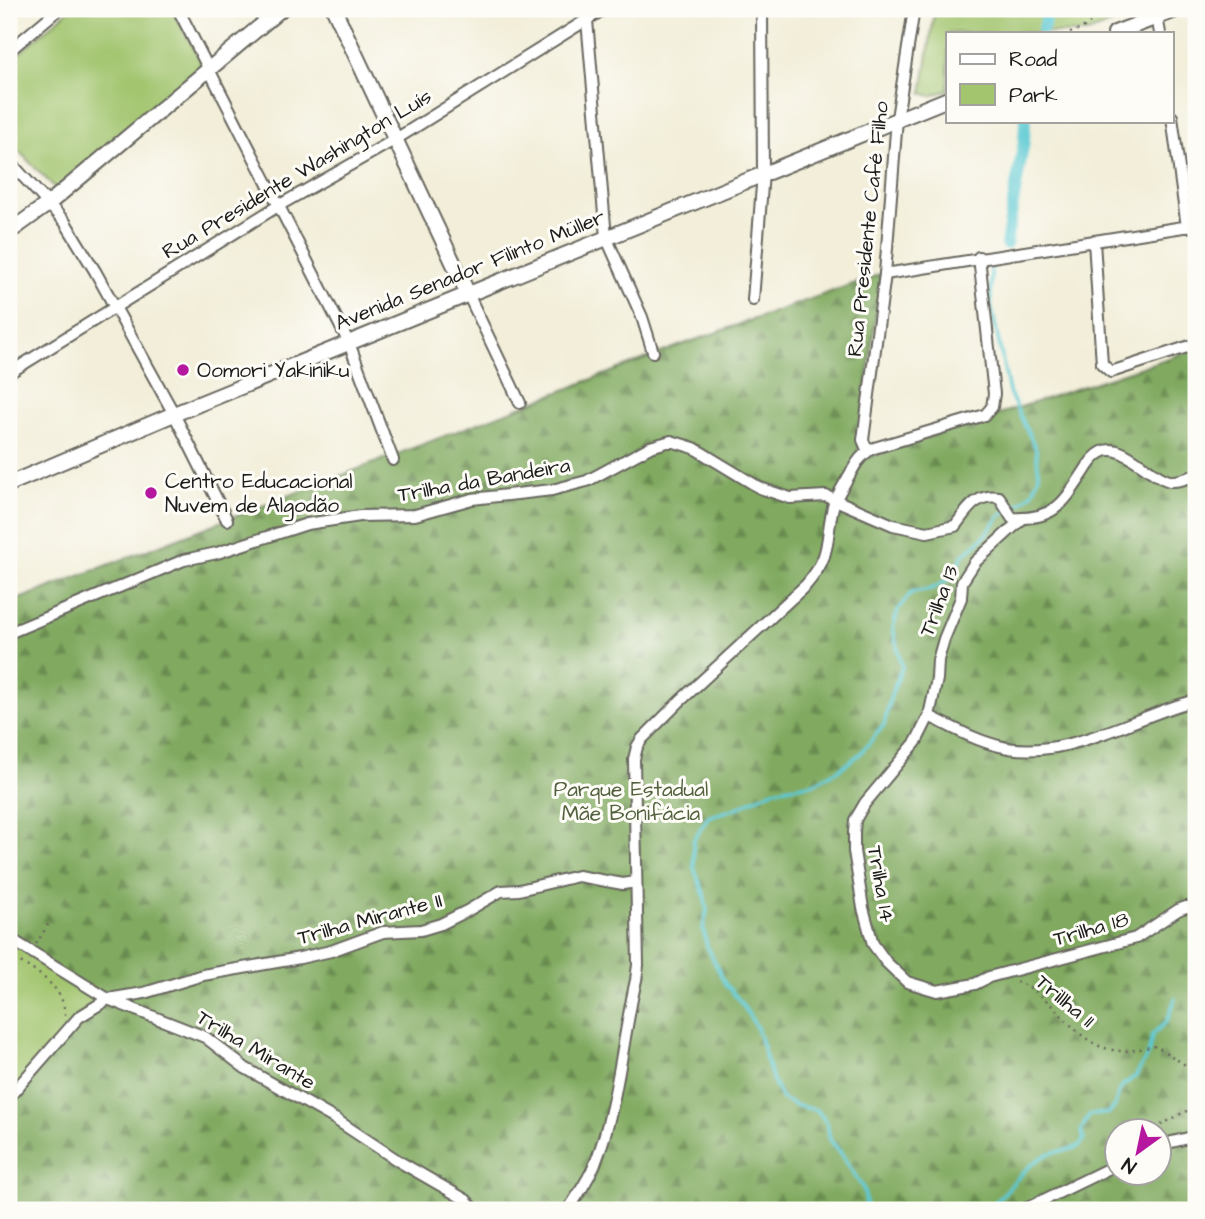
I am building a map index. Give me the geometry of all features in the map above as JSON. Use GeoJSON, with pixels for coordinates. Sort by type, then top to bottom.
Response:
{"type":"FeatureCollection","features":[{"type":"Feature","properties":{"kind":"street"},"geometry":{"type":"LineString","coordinates":[[9,51],[59,9]]}},
{"type":"Feature","properties":{"kind":"street"},"geometry":{"type":"LineString","coordinates":[[178,9],[349,343],[393,460]]}},
{"type":"Feature","properties":{"kind":"street"},"geometry":{"type":"LineString","coordinates":[[9,232],[48,204],[281,9]]}},
{"type":"Feature","properties":{"kind":"street"},"geometry":{"type":"LineString","coordinates":[[334,9],[520,403]]}},
{"type":"Feature","properties":{"kind":"street","name":"Rua Presidente Washington Luís"},"geometry":{"type":"LineString","coordinates":[[9,373],[278,206],[396,139],[586,14],[604,9]]}},
{"type":"Feature","properties":{"kind":"street"},"geometry":{"type":"LineString","coordinates":[[753,300],[763,173],[762,9]]}},
{"type":"Feature","properties":{"kind":"street","name":"Rua Presidente Café Filho"},"geometry":{"type":"LineString","coordinates":[[871,449],[866,447],[863,440],[885,274],[897,118],[914,9]]}},
{"type":"Feature","properties":{"kind":"street"},"geometry":{"type":"LineString","coordinates":[[1118,32],[1178,9]]}},
{"type":"Feature","properties":{"kind":"street"},"geometry":{"type":"LineString","coordinates":[[586,14],[606,237],[642,317],[653,352]]}},
{"type":"Feature","properties":{"kind":"street"},"geometry":{"type":"LineString","coordinates":[[1157,17],[1160,32]]}},
{"type":"Feature","properties":{"kind":"street","name":"Avenida Senador Filinto Müller"},"geometry":{"type":"LineString","coordinates":[[9,484],[174,414],[946,100]]}},
{"type":"Feature","properties":{"kind":"street"},"geometry":{"type":"LineString","coordinates":[[885,274],[979,257],[1192,226],[1173,122]]}},
{"type":"Feature","properties":{"kind":"street"},"geometry":{"type":"LineString","coordinates":[[9,161],[65,222],[95,271],[174,414],[227,520]]}},
{"type":"Feature","properties":{"kind":"street"},"geometry":{"type":"LineString","coordinates":[[1094,241],[1101,364],[1105,369],[1111,372],[1196,344]]}},
{"type":"Feature","properties":{"kind":"street"},"geometry":{"type":"LineString","coordinates":[[568,1210],[594,1166],[604,1139],[638,965],[634,759],[637,747],[680,701],[819,570],[827,550],[835,499],[851,475],[856,461],[871,449],[985,415],[992,407],[994,394],[979,257]]}},
{"type":"Feature","properties":{"kind":"street","name":"Trilha da Bandeira"},"geometry":{"type":"LineString","coordinates":[[9,633],[184,560],[217,553],[307,524],[360,516],[415,515],[472,499],[552,490],[587,481],[650,447],[671,441],[694,448],[760,488],[790,498],[826,496],[835,499]]}},
{"type":"Feature","properties":{"kind":"street"},"geometry":{"type":"LineString","coordinates":[[835,499],[893,525],[926,532],[955,526],[973,501],[990,495],[999,497],[1017,518],[1051,513],[1064,503],[1090,462],[1101,452],[1108,450],[1122,453],[1169,481],[1196,475]]}},
{"type":"Feature","properties":{"kind":"street","name":"Trilha 13"},"geometry":{"type":"LineString","coordinates":[[929,716],[938,660],[961,598],[962,582],[975,562],[1017,518]]}},
{"type":"Feature","properties":{"kind":"street"},"geometry":{"type":"LineString","coordinates":[[929,716],[1000,747],[1047,750],[1196,700]]}},
{"type":"Feature","properties":{"kind":"street","name":"Trilha 14"},"geometry":{"type":"LineString","coordinates":[[929,716],[916,742],[865,803],[855,820],[854,851],[863,908],[873,944],[886,962],[907,982],[937,991],[975,984],[989,977]]}},
{"type":"Feature","properties":{"kind":"street","name":"Trilha Mirante II"},"geometry":{"type":"LineString","coordinates":[[108,999],[144,993],[203,975],[311,956],[383,932],[421,930],[441,924],[501,891],[519,890],[578,876],[623,884],[636,882]]}},
{"type":"Feature","properties":{"kind":"street","name":"Trilha 18"},"geometry":{"type":"LineString","coordinates":[[989,977],[1136,938],[1178,910],[1196,908]]}},
{"type":"Feature","properties":{"kind":"street","name":"Trilha Mirante"},"geometry":{"type":"LineString","coordinates":[[9,938],[108,999],[205,1037],[245,1068],[335,1119],[400,1162],[466,1200],[475,1210]]}},
{"type":"Feature","properties":{"kind":"street"},"geometry":{"type":"LineString","coordinates":[[9,1097],[79,1017],[108,999]]}},
{"type":"Feature","properties":{"kind":"street"},"geometry":{"type":"LineString","coordinates":[[1174,1142],[1196,1136]]}},
{"type":"Feature","properties":{"kind":"street"},"geometry":{"type":"LineString","coordinates":[[1023,1210],[1104,1171]]}},
{"type":"Feature","properties":{"kind":"path"},"geometry":{"type":"LineString","coordinates":[[1073,32],[1111,9]]}},
{"type":"Feature","properties":{"kind":"path"},"geometry":{"type":"LineString","coordinates":[[31,952],[51,920]]}},
{"type":"Feature","properties":{"kind":"path"},"geometry":{"type":"LineString","coordinates":[[9,955],[52,984],[61,996]]}},
{"type":"Feature","properties":{"kind":"path","name":"Trillha 11"},"geometry":{"type":"LineString","coordinates":[[1013,981],[1022,984],[1048,1003],[1074,1029],[1100,1047],[1123,1051],[1156,1046],[1196,1072]]}},
{"type":"Feature","properties":{"kind":"path"},"geometry":{"type":"LineString","coordinates":[[1174,1118],[1196,1108]]}},
{"type":"Feature","properties":{"kind":"green space"},"geometry":{"type":"Polygon","coordinates":[[[70,9],[172,9],[201,61],[200,66],[57,190],[9,141],[9,62],[70,9]]]}},
{"type":"Feature","properties":{"kind":"green space"},"geometry":{"type":"Polygon","coordinates":[[[935,9],[1149,9],[1091,32],[946,32],[946,91],[931,96],[922,93],[935,9]]]}},
{"type":"Feature","properties":{"kind":"green space","name":"Parque Estadual Mãe Bonifácia"},"geometry":{"type":"Polygon","coordinates":[[[881,274],[857,461],[1196,349],[1196,1210],[9,1210],[9,603],[684,344],[881,274]]]}},
{"type":"Feature","properties":{"kind":"green space"},"geometry":{"type":"Polygon","coordinates":[[[9,939],[102,997],[77,1016],[9,1103],[9,939]]]}},
{"type":"Feature","properties":{"kind":"waterway"},"geometry":{"type":"LineString","coordinates":[[1043,29],[1048,9]]}},
{"type":"Feature","properties":{"kind":"waterway"},"geometry":{"type":"LineString","coordinates":[[1006,244],[1025,122]]}},
{"type":"Feature","properties":{"kind":"waterway"},"geometry":{"type":"LineString","coordinates":[[867,1210],[864,1190],[830,1140],[827,1123],[817,1110],[782,1099],[773,1081],[757,1028],[740,1001],[725,984],[707,946],[703,928],[707,910],[694,868],[693,841],[708,817],[737,808],[773,790],[815,783],[860,754],[884,725],[891,695],[902,667],[893,629],[898,609],[912,592],[931,589],[952,578],[962,556],[983,538],[1001,515],[1033,492],[1039,475],[1036,449],[1009,392],[991,304],[991,266]]}},
{"type":"Feature","properties":{"kind":"waterway"},"geometry":{"type":"LineString","coordinates":[[986,1210],[1037,1160],[1081,1144],[1084,1139],[1081,1131],[1089,1115],[1109,1113],[1115,1106],[1123,1085],[1136,1076],[1149,1052],[1152,1035],[1167,1021],[1175,999]]}},
{"type":"Feature","properties":{"kind":"place","name":"Oomori Yakiniku"},"geometry":{"type":"Point","coordinates":[183,370]}},
{"type":"Feature","properties":{"kind":"place","name":"Centro Educacional Nuvem de Algodão"},"geometry":{"type":"Point","coordinates":[151,493]}}]}
